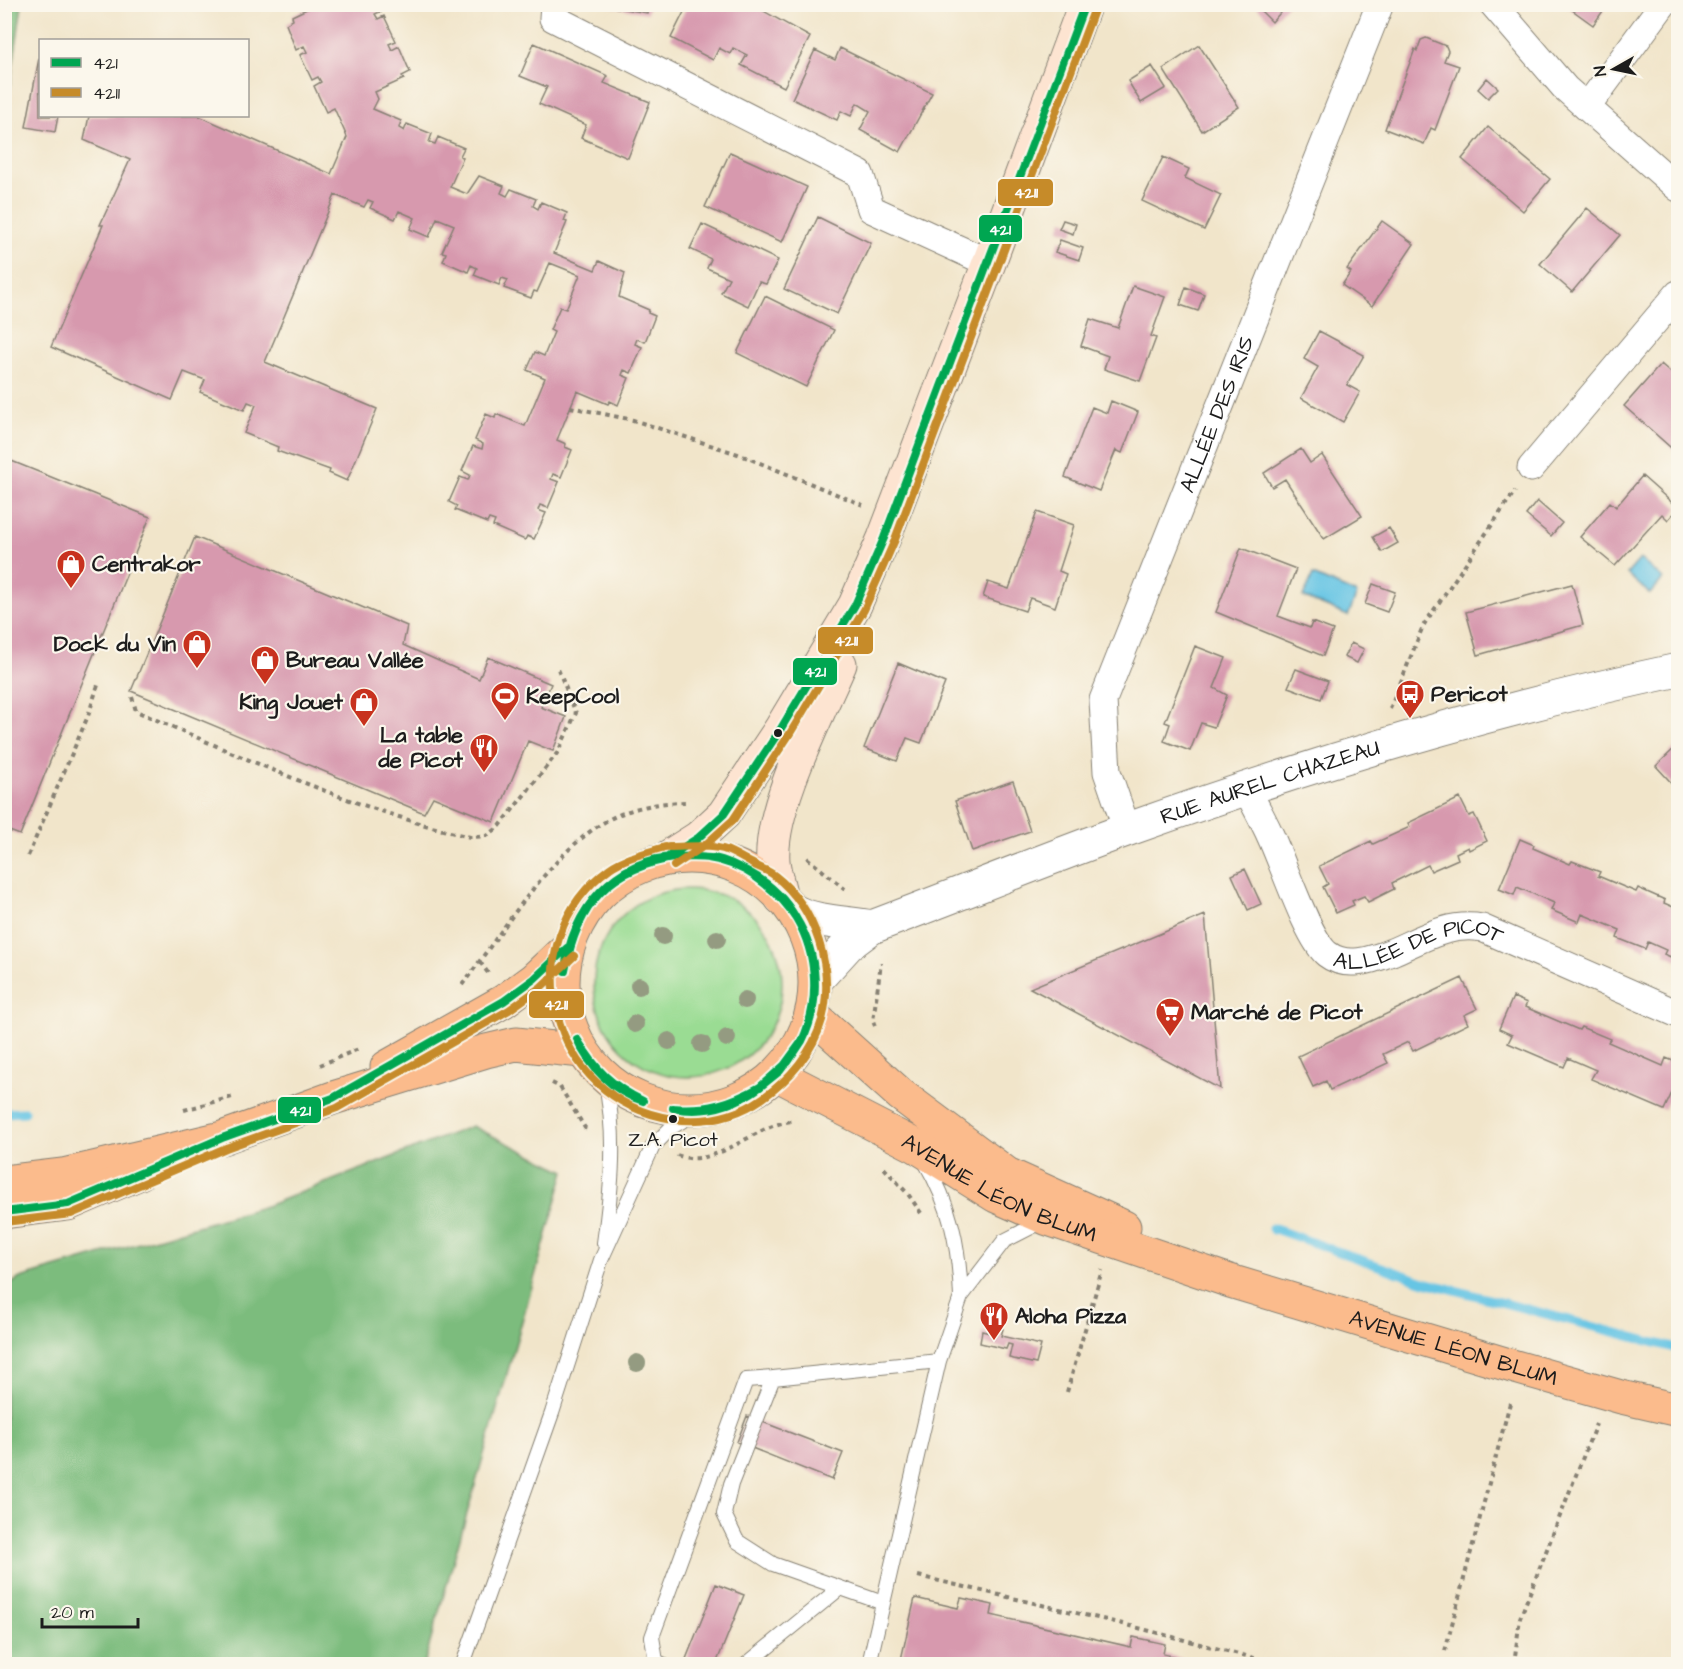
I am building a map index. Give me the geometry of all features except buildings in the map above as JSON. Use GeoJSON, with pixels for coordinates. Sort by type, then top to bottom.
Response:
{"type":"FeatureCollection","features":[{"type":"Feature","properties":{"kind":"main road"},"geometry":{"type":"LineString","coordinates":[[668,857],[720,859],[768,883],[787,904],[811,946],[816,980],[812,1015],[799,1048],[778,1075],[750,1095],[725,1105],[700,1110],[669,1109],[640,1100],[605,1078],[582,1051],[566,1012],[562,977],[567,948],[574,928],[591,902],[615,878],[668,857],[698,838],[724,814],[780,730],[855,605],[989,263],[1085,4]]}},
{"type":"Feature","properties":{"kind":"main road"},"geometry":{"type":"LineString","coordinates":[[787,904],[774,853],[775,837],[788,784],[846,650],[855,605]]}},
{"type":"Feature","properties":{"kind":"main road"},"geometry":{"type":"LineString","coordinates":[[333,1098],[504,1001],[534,979],[567,948]]}},
{"type":"Feature","properties":{"kind":"main road","name":"AVENUE LÉON BLUM"},"geometry":{"type":"LineString","coordinates":[[812,1015],[901,1095],[1007,1174],[1082,1206],[1230,1281]]}},
{"type":"Feature","properties":{"kind":"main road"},"geometry":{"type":"LineString","coordinates":[[4,1212],[68,1204],[222,1138],[333,1098],[486,1050],[516,1044],[582,1051]]}},
{"type":"Feature","properties":{"kind":"main road","name":"AVENUE LÉON BLUM"},"geometry":{"type":"LineString","coordinates":[[778,1075],[916,1146],[996,1196],[1048,1219],[1230,1281],[1512,1366],[1621,1397],[1678,1410]]}},
{"type":"Feature","properties":{"kind":"main road"},"geometry":{"type":"LineString","coordinates":[[4,1182],[63,1175],[222,1138]]}},
{"type":"Feature","properties":{"kind":"street"},"geometry":{"type":"LineString","coordinates":[[554,4],[553,18],[860,174],[871,209],[989,263]]}},
{"type":"Feature","properties":{"kind":"street","name":"ALLÉE DES IRIS"},"geometry":{"type":"LineString","coordinates":[[1127,830],[1107,772],[1102,700],[1380,4]]}},
{"type":"Feature","properties":{"kind":"street"},"geometry":{"type":"LineString","coordinates":[[1493,4],[1564,87],[1678,188]]}},
{"type":"Feature","properties":{"kind":"street"},"geometry":{"type":"LineString","coordinates":[[1587,107],[1663,4]]}},
{"type":"Feature","properties":{"kind":"street"},"geometry":{"type":"LineString","coordinates":[[1531,468],[1678,294]]}},
{"type":"Feature","properties":{"kind":"street","name":"RUE AUREL CHAZEAU"},"geometry":{"type":"LineString","coordinates":[[816,980],[848,945],[872,927],[1127,830],[1374,748],[1580,692],[1678,670]]}},
{"type":"Feature","properties":{"kind":"street","name":"ALLÉE DE PICOT"},"geometry":{"type":"LineString","coordinates":[[1247,790],[1270,833],[1312,931],[1326,954],[1340,961],[1365,962],[1446,929],[1464,925],[1482,928],[1678,1014]]}},
{"type":"Feature","properties":{"kind":"street"},"geometry":{"type":"LineString","coordinates":[[787,904],[809,919],[840,921],[872,927]]}},
{"type":"Feature","properties":{"kind":"lane"},"geometry":{"type":"LineString","coordinates":[[601,1260],[612,1181],[614,1134],[605,1078]]}},
{"type":"Feature","properties":{"kind":"lane"},"geometry":{"type":"LineString","coordinates":[[463,1665],[552,1413],[601,1260],[653,1146],[672,1127],[700,1110]]}},
{"type":"Feature","properties":{"kind":"lane"},"geometry":{"type":"LineString","coordinates":[[916,1146],[937,1181],[951,1217],[960,1255],[961,1297]]}},
{"type":"Feature","properties":{"kind":"lane"},"geometry":{"type":"LineString","coordinates":[[868,1665],[939,1361],[961,1297],[1004,1241],[1048,1219]]}},
{"type":"Feature","properties":{"kind":"lane"},"geometry":{"type":"LineString","coordinates":[[662,1665],[656,1661],[652,1637],[746,1380],[939,1361]]}},
{"type":"Feature","properties":{"kind":"lane"},"geometry":{"type":"LineString","coordinates":[[773,1378],[731,1484],[724,1514],[737,1541],[773,1564],[883,1603]]}},
{"type":"Feature","properties":{"kind":"lane"},"geometry":{"type":"LineString","coordinates":[[747,1665],[840,1588]]}},
{"type":"Feature","properties":{"kind":"path"},"geometry":{"type":"LineString","coordinates":[[570,407],[633,420],[738,454],[891,517]]}},
{"type":"Feature","properties":{"kind":"path"},"geometry":{"type":"LineString","coordinates":[[1374,748],[1423,626],[1531,468]]}},
{"type":"Feature","properties":{"kind":"path"},"geometry":{"type":"LineString","coordinates":[[132,697],[135,711],[367,807],[470,837],[487,836],[500,826],[558,752],[576,712],[558,669]]}},
{"type":"Feature","properties":{"kind":"path"},"geometry":{"type":"LineString","coordinates":[[28,856],[88,716],[98,685]]}},
{"type":"Feature","properties":{"kind":"path"},"geometry":{"type":"LineString","coordinates":[[459,988],[528,896],[578,842],[617,816],[643,807],[693,802]]}},
{"type":"Feature","properties":{"kind":"path"},"geometry":{"type":"LineString","coordinates":[[803,855],[829,878],[852,894]]}},
{"type":"Feature","properties":{"kind":"path"},"geometry":{"type":"LineString","coordinates":[[878,1036],[873,1021],[879,991],[881,958]]}},
{"type":"Feature","properties":{"kind":"path"},"geometry":{"type":"LineString","coordinates":[[309,1069],[372,1043]]}},
{"type":"Feature","properties":{"kind":"path"},"geometry":{"type":"LineString","coordinates":[[544,1078],[560,1087],[585,1128],[598,1131]]}},
{"type":"Feature","properties":{"kind":"path"},"geometry":{"type":"LineString","coordinates":[[177,1112],[233,1096]]}},
{"type":"Feature","properties":{"kind":"path"},"geometry":{"type":"LineString","coordinates":[[671,1153],[687,1159],[713,1156],[768,1128],[800,1120]]}},
{"type":"Feature","properties":{"kind":"path"},"geometry":{"type":"LineString","coordinates":[[876,1162],[908,1194],[926,1220]]}},
{"type":"Feature","properties":{"kind":"path"},"geometry":{"type":"LineString","coordinates":[[1067,1392],[1102,1269]]}},
{"type":"Feature","properties":{"kind":"path"},"geometry":{"type":"LineString","coordinates":[[1445,1651],[1511,1399]]}},
{"type":"Feature","properties":{"kind":"path"},"geometry":{"type":"LineString","coordinates":[[1514,1665],[1520,1618],[1596,1423]]}},
{"type":"Feature","properties":{"kind":"path"},"geometry":{"type":"LineString","coordinates":[[918,1576],[1119,1623],[1277,1665]]}},
{"type":"Feature","properties":{"kind":"green space"},"geometry":{"type":"Polygon","coordinates":[[[4,5],[22,5],[5,121],[4,5]]]}},
{"type":"Feature","properties":{"kind":"green space"},"geometry":{"type":"Polygon","coordinates":[[[688,889],[724,896],[748,910],[761,923],[775,947],[782,983],[775,1019],[761,1043],[748,1056],[724,1070],[688,1077],[652,1070],[628,1056],[615,1043],[601,1019],[594,983],[601,947],[615,923],[628,910],[652,896],[688,889]]]}},
{"type":"Feature","properties":{"kind":"green space"},"geometry":{"type":"Polygon","coordinates":[[[472,1126],[565,1171],[424,1664],[5,1664],[5,1288],[20,1278],[266,1206],[472,1126]]]}},
{"type":"Feature","properties":{"kind":"water"},"geometry":{"type":"Polygon","coordinates":[[[1640,559],[1663,579],[1650,594],[1627,574],[1640,559]]]}},
{"type":"Feature","properties":{"kind":"water"},"geometry":{"type":"Polygon","coordinates":[[[1313,575],[1357,594],[1348,616],[1303,597],[1313,575]]]}},
{"type":"Feature","properties":{"kind":"waterway"},"geometry":{"type":"LineString","coordinates":[[4,1113],[25,1112]]}},
{"type":"Feature","properties":{"kind":"waterway"},"geometry":{"type":"LineString","coordinates":[[1273,1230],[1272,1228],[1421,1281],[1678,1349]]}},
{"type":"Feature","properties":{"kind":"transit line","name":"421"},"geometry":{"type":"LineString","coordinates":[[668,857],[698,838],[724,814],[780,730],[855,605],[884,538],[1085,4]]}},
{"type":"Feature","properties":{"kind":"transit line","name":"4211"},"geometry":{"type":"LineString","coordinates":[[674,866],[704,846],[733,820],[789,735],[864,610],[894,542],[1095,8]]}},
{"type":"Feature","properties":{"kind":"transit line","name":"4211"},"geometry":{"type":"LineString","coordinates":[[665,847],[616,864],[579,899],[560,935],[553,975],[557,1014],[572,1051],[597,1082],[631,1106],[673,1119],[708,1119],[731,1114],[753,1105],[782,1082],[799,1064],[813,1043],[822,1020],[826,980],[824,960],[819,941],[801,905],[789,889],[772,874],[734,853],[716,847],[669,847]]}},
{"type":"Feature","properties":{"kind":"transit line","name":"421"},"geometry":{"type":"LineString","coordinates":[[565,971],[576,928],[600,892],[617,877],[635,866],[656,859],[679,857]]}},
{"type":"Feature","properties":{"kind":"transit line","name":"421"},"geometry":{"type":"LineString","coordinates":[[565,971],[570,947],[578,926],[600,893],[615,880],[633,870],[654,862],[679,857]]}},
{"type":"Feature","properties":{"kind":"transit line","name":"421"},"geometry":{"type":"LineString","coordinates":[[679,857],[717,859],[743,869],[773,891],[796,918]]}},
{"type":"Feature","properties":{"kind":"transit line","name":"421"},"geometry":{"type":"LineString","coordinates":[[679,857],[713,859],[746,871],[774,891],[796,918]]}},
{"type":"Feature","properties":{"kind":"transit line","name":"421"},"geometry":{"type":"LineString","coordinates":[[796,918],[809,947],[815,979],[812,1011],[802,1041]]}},
{"type":"Feature","properties":{"kind":"transit line","name":"421"},"geometry":{"type":"LineString","coordinates":[[796,918],[809,947],[814,979],[812,1011],[802,1041]]}},
{"type":"Feature","properties":{"kind":"transit line","name":"421"},"geometry":{"type":"LineString","coordinates":[[4,1212],[68,1204],[222,1138],[333,1098],[504,1001],[534,979],[567,948]]}},
{"type":"Feature","properties":{"kind":"transit line","name":"4211"},"geometry":{"type":"LineString","coordinates":[[5,1222],[71,1214],[226,1148],[337,1108],[509,1010],[541,987],[574,956]]}},
{"type":"Feature","properties":{"kind":"transit line","name":"421"},"geometry":{"type":"LineString","coordinates":[[577,1039],[605,1076],[621,1089],[643,1101]]}},
{"type":"Feature","properties":{"kind":"transit line","name":"421"},"geometry":{"type":"LineString","coordinates":[[577,1039],[588,1059],[604,1077],[622,1091],[643,1101]]}},
{"type":"Feature","properties":{"kind":"transit line","name":"421"},"geometry":{"type":"LineString","coordinates":[[760,1087],[788,1062],[802,1041]]}},
{"type":"Feature","properties":{"kind":"transit line","name":"421"},"geometry":{"type":"LineString","coordinates":[[760,1087],[780,1071],[802,1041]]}},
{"type":"Feature","properties":{"kind":"transit line","name":"421"},"geometry":{"type":"LineString","coordinates":[[673,1108],[718,1105],[760,1087]]}},
{"type":"Feature","properties":{"kind":"transit line","name":"421"},"geometry":{"type":"LineString","coordinates":[[673,1108],[708,1109],[740,1099],[760,1087]]}},
{"type":"Feature","properties":{"kind":"place","name":"Centrakor"},"geometry":{"type":"Point","coordinates":[71,590]}},
{"type":"Feature","properties":{"kind":"place","name":"Dock du Vin"},"geometry":{"type":"Point","coordinates":[197,670]}},
{"type":"Feature","properties":{"kind":"place","name":"Bureau Vallée"},"geometry":{"type":"Point","coordinates":[265,686]}},
{"type":"Feature","properties":{"kind":"place","name":"Pericot"},"geometry":{"type":"Point","coordinates":[1410,720]}},
{"type":"Feature","properties":{"kind":"place","name":"KeepCool"},"geometry":{"type":"Point","coordinates":[505,722]}},
{"type":"Feature","properties":{"kind":"place","name":"King Jouet"},"geometry":{"type":"Point","coordinates":[364,728]}},
{"type":"Feature","properties":{"kind":"place","name":"La table de Picot"},"geometry":{"type":"Point","coordinates":[484,774]}},
{"type":"Feature","properties":{"kind":"place","name":"Marché de Picot"},"geometry":{"type":"Point","coordinates":[1170,1038]}},
{"type":"Feature","properties":{"kind":"place","name":"Z.A. Picot"},"geometry":{"type":"Point","coordinates":[673,1119]}},
{"type":"Feature","properties":{"kind":"place","name":"Aloha Pizza"},"geometry":{"type":"Point","coordinates":[994,1342]}}]}
